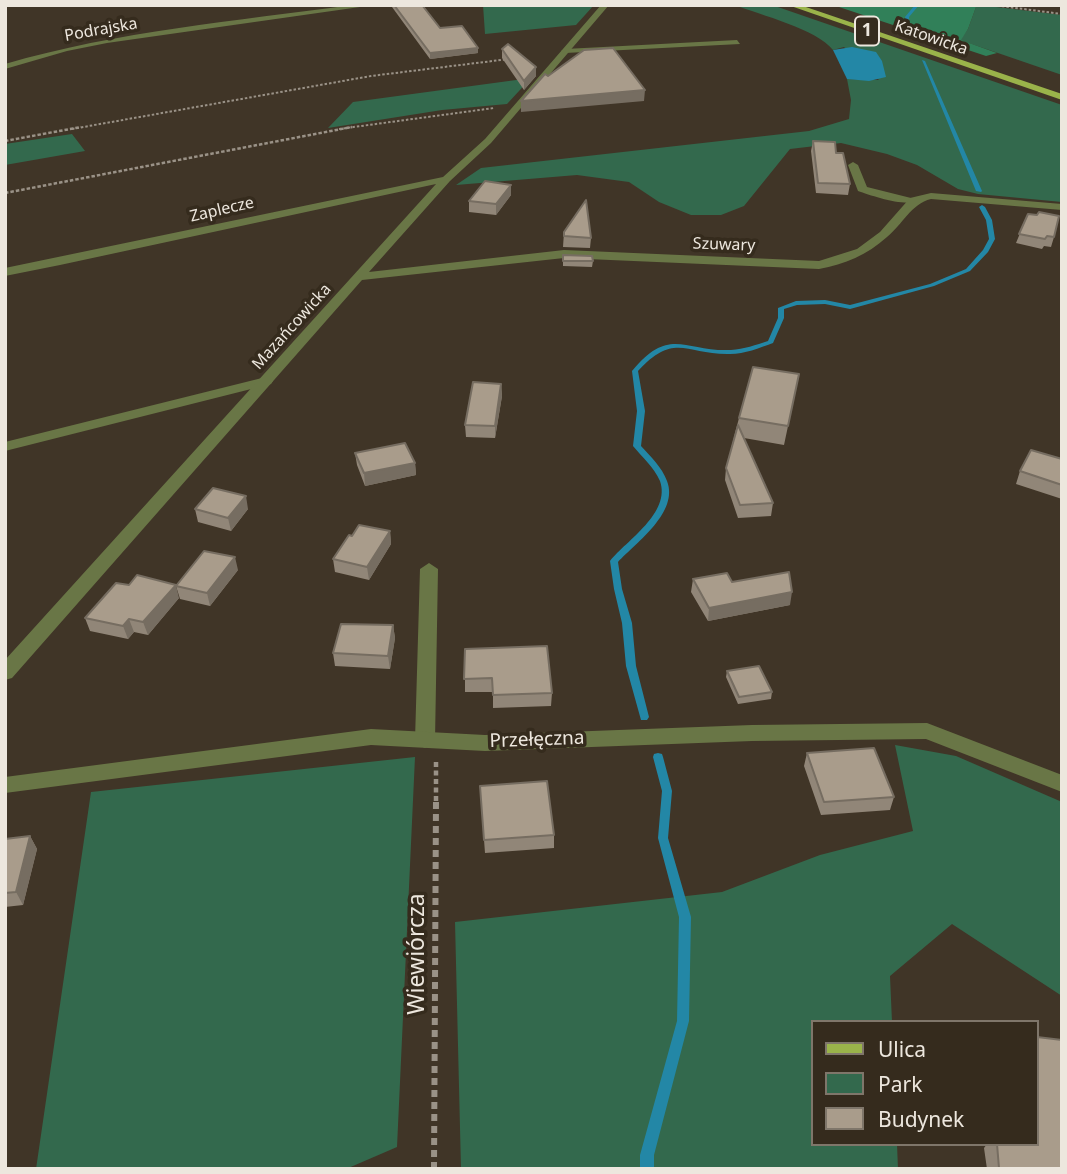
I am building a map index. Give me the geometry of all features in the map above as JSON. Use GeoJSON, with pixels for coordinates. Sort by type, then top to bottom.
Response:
{"type":"FeatureCollection","features":[{"type":"Feature","properties":{"kind":"main road","name":"Katowicka"},"geometry":{"type":"LineString","coordinates":[[792,5],[1062,97]]}},
{"type":"Feature","properties":{"kind":"street","name":"Podrajska"},"geometry":{"type":"LineString","coordinates":[[5,67],[66,49],[107,41],[370,5]]}},
{"type":"Feature","properties":{"kind":"street","name":"Mazańcowicka"},"geometry":{"type":"LineString","coordinates":[[5,673],[446,179],[488,141],[605,5]]}},
{"type":"Feature","properties":{"kind":"street"},"geometry":{"type":"LineString","coordinates":[[565,51],[737,42]]}},
{"type":"Feature","properties":{"kind":"street"},"geometry":{"type":"LineString","coordinates":[[853,164],[862,189],[878,195],[914,200],[931,196],[1062,207]]}},
{"type":"Feature","properties":{"kind":"street","name":"Zaplecze"},"geometry":{"type":"LineString","coordinates":[[5,272],[99,255],[318,204],[446,179]]}},
{"type":"Feature","properties":{"kind":"street","name":"Szuwary"},"geometry":{"type":"LineString","coordinates":[[360,276],[564,254],[819,265],[840,263],[874,243],[898,221],[914,200]]}},
{"type":"Feature","properties":{"kind":"street"},"geometry":{"type":"LineString","coordinates":[[5,447],[266,381]]}},
{"type":"Feature","properties":{"kind":"street"},"geometry":{"type":"LineString","coordinates":[[429,569],[431,740]]}},
{"type":"Feature","properties":{"kind":"street","name":"Przełęczna"},"geometry":{"type":"LineString","coordinates":[[5,785],[371,737],[485,743],[752,733],[927,731],[1062,783]]}},
{"type":"Feature","properties":{"kind":"path"},"geometry":{"type":"LineString","coordinates":[[993,5],[1062,14]]}},
{"type":"Feature","properties":{"kind":"path"},"geometry":{"type":"LineString","coordinates":[[5,141],[371,76],[509,59]]}},
{"type":"Feature","properties":{"kind":"path"},"geometry":{"type":"LineString","coordinates":[[5,193],[333,130],[518,106]]}},
{"type":"Feature","properties":{"kind":"path","name":"Wiewiórcza"},"geometry":{"type":"LineString","coordinates":[[431,740],[434,1169]]}},
{"type":"Feature","properties":{"kind":"green space"},"geometry":{"type":"Polygon","coordinates":[[[483,5],[594,5],[576,25],[485,34],[483,5]]]}},
{"type":"Feature","properties":{"kind":"green space"},"geometry":{"type":"Polygon","coordinates":[[[735,5],[772,5],[1062,105],[1062,202],[978,194],[958,189],[917,165],[887,154],[841,143],[790,149],[744,206],[721,215],[691,215],[659,202],[629,182],[577,175],[456,185],[481,168],[809,131],[849,119],[851,100],[847,79],[879,80],[844,47],[833,50],[825,42],[802,29],[735,5]]]}},
{"type":"Feature","properties":{"kind":"green space"},"geometry":{"type":"Polygon","coordinates":[[[833,5],[980,5],[976,7],[961,40],[997,53],[986,56],[833,5]]]}},
{"type":"Feature","properties":{"kind":"green space"},"geometry":{"type":"Polygon","coordinates":[[[980,5],[1062,15],[1062,75],[960,40],[968,29],[976,7],[980,5]]]}},
{"type":"Feature","properties":{"kind":"green space"},"geometry":{"type":"Polygon","coordinates":[[[531,78],[507,104],[442,110],[328,128],[353,102],[531,78]]]}},
{"type":"Feature","properties":{"kind":"green space"},"geometry":{"type":"Polygon","coordinates":[[[72,134],[85,151],[5,165],[5,144],[72,134]]]}},
{"type":"Feature","properties":{"kind":"green space"},"geometry":{"type":"Polygon","coordinates":[[[895,745],[956,756],[1062,802],[1062,996],[952,924],[890,976],[892,1020],[811,1020],[811,1146],[897,1146],[898,1169],[461,1169],[455,922],[722,892],[820,855],[913,831],[895,745]]]}},
{"type":"Feature","properties":{"kind":"green space"},"geometry":{"type":"Polygon","coordinates":[[[415,757],[397,1147],[346,1169],[36,1169],[91,792],[415,757]]]}},
{"type":"Feature","properties":{"kind":"water"},"geometry":{"type":"Polygon","coordinates":[[[852,47],[876,52],[882,61],[886,77],[869,81],[847,79],[833,50],[852,47]]]}},
{"type":"Feature","properties":{"kind":"building"},"geometry":{"type":"Polygon","coordinates":[[[394,5],[422,5],[440,28],[462,26],[478,48],[430,53],[394,5]]]}},
{"type":"Feature","properties":{"kind":"building"},"geometry":{"type":"Polygon","coordinates":[[[508,44],[536,67],[524,81],[502,49],[508,44]]]}},
{"type":"Feature","properties":{"kind":"building"},"geometry":{"type":"Polygon","coordinates":[[[613,48],[645,90],[521,101],[545,74],[548,76],[584,50],[613,48]]]}},
{"type":"Feature","properties":{"kind":"building"},"geometry":{"type":"Polygon","coordinates":[[[813,141],[835,142],[836,153],[843,153],[850,184],[818,183],[813,141]]]}},
{"type":"Feature","properties":{"kind":"building"},"geometry":{"type":"Polygon","coordinates":[[[485,181],[511,185],[496,204],[469,201],[485,181]]]}},
{"type":"Feature","properties":{"kind":"building"},"geometry":{"type":"Polygon","coordinates":[[[586,200],[591,238],[564,236],[564,232],[586,200]]]}},
{"type":"Feature","properties":{"kind":"building"},"geometry":{"type":"Polygon","coordinates":[[[1039,212],[1059,216],[1054,237],[1047,236],[1045,239],[1019,234],[1028,214],[1037,215],[1039,212]]]}},
{"type":"Feature","properties":{"kind":"building"},"geometry":{"type":"Polygon","coordinates":[[[563,255],[592,256],[593,261],[563,261],[563,255]]]}},
{"type":"Feature","properties":{"kind":"building"},"geometry":{"type":"Polygon","coordinates":[[[753,367],[799,374],[788,426],[739,418],[753,367]]]}},
{"type":"Feature","properties":{"kind":"building"},"geometry":{"type":"Polygon","coordinates":[[[473,382],[501,384],[495,426],[465,425],[473,382]]]}},
{"type":"Feature","properties":{"kind":"building"},"geometry":{"type":"Polygon","coordinates":[[[738,425],[773,503],[740,505],[726,468],[738,425]]]}},
{"type":"Feature","properties":{"kind":"building"},"geometry":{"type":"Polygon","coordinates":[[[405,443],[415,463],[364,473],[355,453],[405,443]]]}},
{"type":"Feature","properties":{"kind":"building"},"geometry":{"type":"Polygon","coordinates":[[[1031,450],[1062,459],[1062,485],[1020,471],[1031,450]]]}},
{"type":"Feature","properties":{"kind":"building"},"geometry":{"type":"Polygon","coordinates":[[[213,488],[246,496],[228,518],[195,509],[213,488]]]}},
{"type":"Feature","properties":{"kind":"building"},"geometry":{"type":"Polygon","coordinates":[[[359,525],[390,531],[367,567],[333,559],[349,535],[352,536],[359,525]]]}},
{"type":"Feature","properties":{"kind":"building"},"geometry":{"type":"Polygon","coordinates":[[[204,551],[235,557],[207,593],[176,586],[204,551]]]}},
{"type":"Feature","properties":{"kind":"building"},"geometry":{"type":"Polygon","coordinates":[[[789,572],[792,592],[709,608],[693,579],[727,573],[732,582],[789,572]]]}},
{"type":"Feature","properties":{"kind":"building"},"geometry":{"type":"Polygon","coordinates":[[[137,575],[176,585],[143,622],[129,619],[123,626],[85,618],[116,583],[129,585],[137,575]]]}},
{"type":"Feature","properties":{"kind":"building"},"geometry":{"type":"Polygon","coordinates":[[[341,624],[393,625],[388,656],[333,653],[341,624]]]}},
{"type":"Feature","properties":{"kind":"building"},"geometry":{"type":"Polygon","coordinates":[[[547,646],[552,693],[493,695],[492,678],[464,679],[465,649],[547,646]]]}},
{"type":"Feature","properties":{"kind":"building"},"geometry":{"type":"Polygon","coordinates":[[[759,666],[772,692],[739,697],[727,671],[759,666]]]}},
{"type":"Feature","properties":{"kind":"building"},"geometry":{"type":"Polygon","coordinates":[[[874,748],[894,797],[824,802],[807,753],[874,748]]]}},
{"type":"Feature","properties":{"kind":"building"},"geometry":{"type":"Polygon","coordinates":[[[547,781],[554,835],[484,840],[480,786],[547,781]]]}},
{"type":"Feature","properties":{"kind":"building"},"geometry":{"type":"Polygon","coordinates":[[[30,836],[16,892],[5,893],[5,839],[30,836]]]}},
{"type":"Feature","properties":{"kind":"building"},"geometry":{"type":"Polygon","coordinates":[[[1039,1037],[1062,1040],[1062,1169],[999,1168],[997,1146],[1039,1146],[1039,1037]]]}},
{"type":"Feature","properties":{"kind":"waterway"},"geometry":{"type":"LineString","coordinates":[[908,28],[907,17],[917,5]]}},
{"type":"Feature","properties":{"kind":"waterway"},"geometry":{"type":"LineString","coordinates":[[923,61],[979,191]]}},
{"type":"Feature","properties":{"kind":"waterway"},"geometry":{"type":"LineString","coordinates":[[644,717],[631,666],[627,623],[614,561],[654,520],[666,496],[664,482],[655,466],[637,446],[641,411],[635,371],[647,358],[668,346],[729,352],[771,342],[781,318],[781,308],[796,303],[825,302],[850,307],[932,285],[968,270],[986,251],[992,239],[989,220],[982,207]]}},
{"type":"Feature","properties":{"kind":"waterway"},"geometry":{"type":"LineString","coordinates":[[647,1169],[647,1155],[683,1021],[685,917],[663,838],[667,791],[658,757]]}}]}
